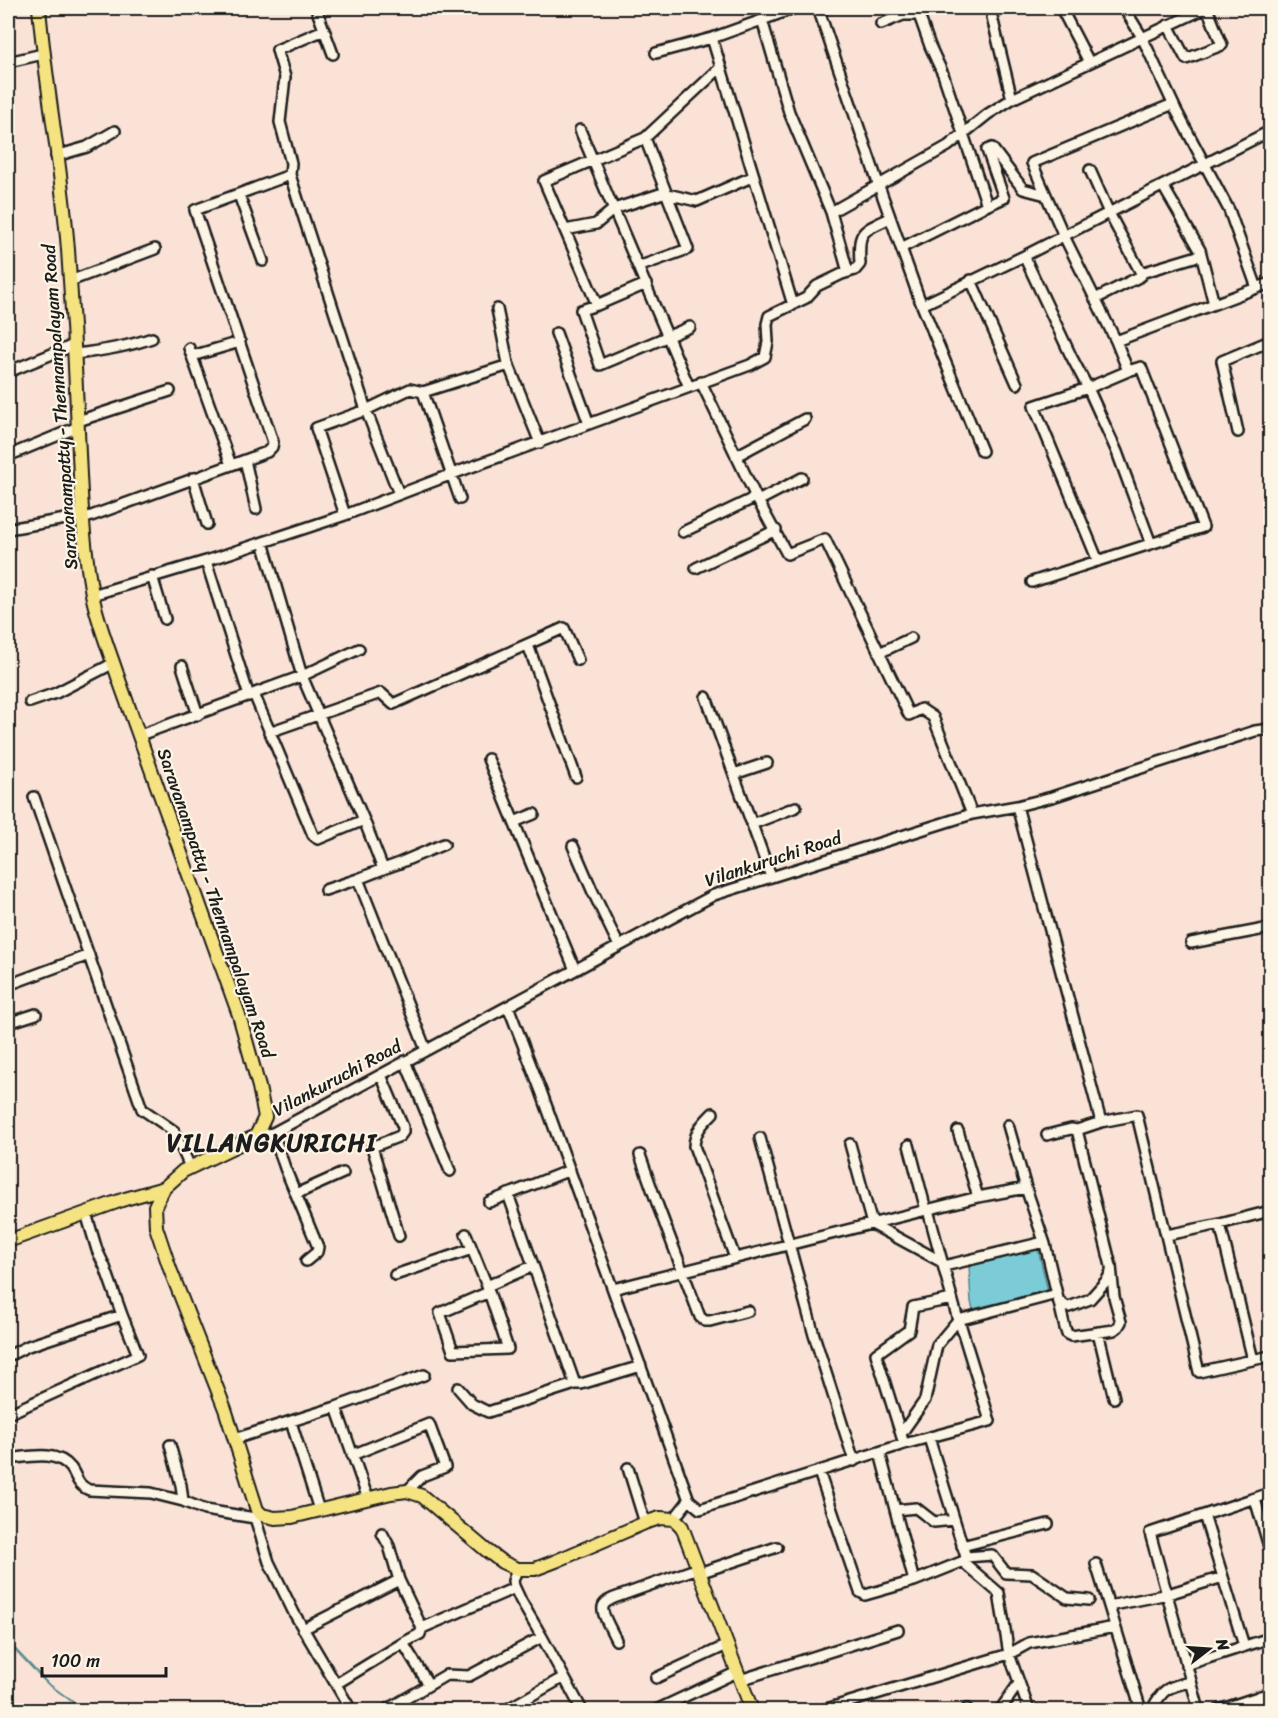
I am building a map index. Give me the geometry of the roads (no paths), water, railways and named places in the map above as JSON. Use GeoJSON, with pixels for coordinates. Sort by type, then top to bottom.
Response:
{"type":"FeatureCollection","features":[{"type":"Feature","properties":{"kind":"main road","name":"Saravanampatty - Thennampalayam Road"},"geometry":{"type":"LineString","coordinates":[[39,8],[68,248],[82,518],[92,595],[100,625],[239,1015],[265,1117],[256,1136]]}},
{"type":"Feature","properties":{"kind":"main road"},"geometry":{"type":"LineString","coordinates":[[256,1136],[183,1170],[164,1188],[155,1206],[156,1227],[170,1269],[221,1399],[259,1516],[292,1517],[407,1491],[422,1496],[486,1550],[502,1562],[517,1569],[535,1569],[645,1523],[660,1518],[674,1519],[682,1527],[752,1710]]}},
{"type":"Feature","properties":{"kind":"main road"},"geometry":{"type":"LineString","coordinates":[[8,1241],[125,1199],[164,1188]]}},
{"type":"Feature","properties":{"kind":"street"},"geometry":{"type":"LineString","coordinates":[[316,8],[333,54]]}},
{"type":"Feature","properties":{"kind":"street"},"geometry":{"type":"LineString","coordinates":[[656,53],[712,38],[795,8]]}},
{"type":"Feature","properties":{"kind":"street"},"geometry":{"type":"LineString","coordinates":[[818,8],[922,305],[982,451]]}},
{"type":"Feature","properties":{"kind":"street"},"geometry":{"type":"LineString","coordinates":[[1061,8],[1089,62]]}},
{"type":"Feature","properties":{"kind":"street"},"geometry":{"type":"LineString","coordinates":[[1124,8],[1142,37],[1173,104],[1229,210],[1257,288]]}},
{"type":"Feature","properties":{"kind":"street"},"geometry":{"type":"LineString","coordinates":[[831,212],[948,146],[988,114],[1012,99],[1168,25],[1188,11],[1206,8],[1222,45],[1186,59],[1168,25]]}},
{"type":"Feature","properties":{"kind":"street"},"geometry":{"type":"LineString","coordinates":[[881,24],[903,15],[919,15],[964,133],[986,206]]}},
{"type":"Feature","properties":{"kind":"street"},"geometry":{"type":"LineString","coordinates":[[992,17],[1012,99]]}},
{"type":"Feature","properties":{"kind":"street"},"geometry":{"type":"LineString","coordinates":[[762,20],[789,112],[831,212],[848,272]]}},
{"type":"Feature","properties":{"kind":"street"},"geometry":{"type":"LineString","coordinates":[[324,30],[277,50],[285,77],[280,122],[291,163],[290,175],[366,410],[399,494]]}},
{"type":"Feature","properties":{"kind":"street"},"geometry":{"type":"LineString","coordinates":[[712,38],[793,305]]}},
{"type":"Feature","properties":{"kind":"street"},"geometry":{"type":"LineString","coordinates":[[8,62],[43,54]]}},
{"type":"Feature","properties":{"kind":"street"},"geometry":{"type":"LineString","coordinates":[[597,305],[544,181],[645,138],[721,67]]}},
{"type":"Feature","properties":{"kind":"street"},"geometry":{"type":"LineString","coordinates":[[1128,372],[1116,341],[1064,236],[1032,163],[1173,104]]}},
{"type":"Feature","properties":{"kind":"street"},"geometry":{"type":"LineString","coordinates":[[580,130],[689,387]]}},
{"type":"Feature","properties":{"kind":"street"},"geometry":{"type":"LineString","coordinates":[[57,156],[87,147],[115,131]]}},
{"type":"Feature","properties":{"kind":"street"},"geometry":{"type":"LineString","coordinates":[[922,305],[1270,131]]}},
{"type":"Feature","properties":{"kind":"street"},"geometry":{"type":"LineString","coordinates":[[638,267],[688,249],[645,138]]}},
{"type":"Feature","properties":{"kind":"street"},"geometry":{"type":"LineString","coordinates":[[901,248],[1004,198],[987,150],[992,148],[1023,189],[1046,195]]}},
{"type":"Feature","properties":{"kind":"street"},"geometry":{"type":"LineString","coordinates":[[1090,170],[1109,213],[1141,273]]}},
{"type":"Feature","properties":{"kind":"street"},"geometry":{"type":"LineString","coordinates":[[8,529],[82,518],[267,452],[272,447],[273,442],[195,210],[290,175]]}},
{"type":"Feature","properties":{"kind":"street"},"geometry":{"type":"LineString","coordinates":[[565,230],[596,224],[614,209],[667,193],[697,201],[754,176]]}},
{"type":"Feature","properties":{"kind":"street"},"geometry":{"type":"LineString","coordinates":[[1163,186],[1200,250],[1214,304]]}},
{"type":"Feature","properties":{"kind":"street"},"geometry":{"type":"LineString","coordinates":[[239,195],[263,261]]}},
{"type":"Feature","properties":{"kind":"street"},"geometry":{"type":"LineString","coordinates":[[92,595],[206,561],[345,515],[750,365],[765,357],[768,342],[766,324],[769,316],[806,298],[829,279],[855,270],[860,264],[859,241],[867,229],[890,218]]}},
{"type":"Feature","properties":{"kind":"street"},"geometry":{"type":"LineString","coordinates":[[70,281],[155,249]]}},
{"type":"Feature","properties":{"kind":"street"},"geometry":{"type":"LineString","coordinates":[[1095,298],[1141,276],[1141,273],[1201,255]]}},
{"type":"Feature","properties":{"kind":"street"},"geometry":{"type":"LineString","coordinates":[[1024,256],[1117,452],[1151,544]]}},
{"type":"Feature","properties":{"kind":"street"},"geometry":{"type":"LineString","coordinates":[[971,280],[1017,384]]}},
{"type":"Feature","properties":{"kind":"street"},"geometry":{"type":"LineString","coordinates":[[1116,341],[1270,283]]}},
{"type":"Feature","properties":{"kind":"street"},"geometry":{"type":"LineString","coordinates":[[646,285],[581,310],[600,365],[690,327]]}},
{"type":"Feature","properties":{"kind":"street"},"geometry":{"type":"LineString","coordinates":[[497,309],[509,365],[540,443]]}},
{"type":"Feature","properties":{"kind":"street"},"geometry":{"type":"LineString","coordinates":[[556,333],[589,424]]}},
{"type":"Feature","properties":{"kind":"street"},"geometry":{"type":"LineString","coordinates":[[8,372],[74,350],[115,349],[152,338]]}},
{"type":"Feature","properties":{"kind":"street"},"geometry":{"type":"LineString","coordinates":[[1238,432],[1222,361],[1270,341]]}},
{"type":"Feature","properties":{"kind":"street"},"geometry":{"type":"LineString","coordinates":[[231,465],[191,352],[240,342]]}},
{"type":"Feature","properties":{"kind":"street"},"geometry":{"type":"LineString","coordinates":[[345,515],[316,428],[366,410],[410,389],[423,393],[509,365]]}},
{"type":"Feature","properties":{"kind":"street"},"geometry":{"type":"LineString","coordinates":[[1032,582],[1098,561],[1151,544],[1203,527],[1141,367],[1034,406],[1098,561]]}},
{"type":"Feature","properties":{"kind":"street"},"geometry":{"type":"LineString","coordinates":[[701,382],[757,499],[776,530],[787,554],[825,539],[909,715],[921,709],[933,717],[972,814]]}},
{"type":"Feature","properties":{"kind":"street"},"geometry":{"type":"LineString","coordinates":[[10,455],[78,424],[170,391]]}},
{"type":"Feature","properties":{"kind":"street"},"geometry":{"type":"LineString","coordinates":[[423,393],[460,499]]}},
{"type":"Feature","properties":{"kind":"street"},"geometry":{"type":"LineString","coordinates":[[736,456],[805,419]]}},
{"type":"Feature","properties":{"kind":"street"},"geometry":{"type":"LineString","coordinates":[[244,460],[256,509]]}},
{"type":"Feature","properties":{"kind":"street"},"geometry":{"type":"LineString","coordinates":[[193,478],[207,524]]}},
{"type":"Feature","properties":{"kind":"street"},"geometry":{"type":"LineString","coordinates":[[683,532],[802,478]]}},
{"type":"Feature","properties":{"kind":"street"},"geometry":{"type":"LineString","coordinates":[[696,568],[776,530]]}},
{"type":"Feature","properties":{"kind":"street"},"geometry":{"type":"LineString","coordinates":[[263,542],[302,675],[383,868]]}},
{"type":"Feature","properties":{"kind":"street"},"geometry":{"type":"LineString","coordinates":[[206,561],[251,695],[313,835],[318,839],[364,820]]}},
{"type":"Feature","properties":{"kind":"street"},"geometry":{"type":"LineString","coordinates":[[152,576],[165,619]]}},
{"type":"Feature","properties":{"kind":"street"},"geometry":{"type":"LineString","coordinates":[[269,732],[381,693],[393,704],[564,628],[578,660]]}},
{"type":"Feature","properties":{"kind":"street"},"geometry":{"type":"LineString","coordinates":[[879,653],[911,638]]}},
{"type":"Feature","properties":{"kind":"street"},"geometry":{"type":"LineString","coordinates":[[528,645],[576,777]]}},
{"type":"Feature","properties":{"kind":"street"},"geometry":{"type":"LineString","coordinates":[[140,735],[302,675],[359,649]]}},
{"type":"Feature","properties":{"kind":"street"},"geometry":{"type":"LineString","coordinates":[[30,702],[56,693],[114,663]]}},
{"type":"Feature","properties":{"kind":"street"},"geometry":{"type":"LineString","coordinates":[[182,666],[198,715]]}},
{"type":"Feature","properties":{"kind":"street"},"geometry":{"type":"LineString","coordinates":[[706,697],[771,877]]}},
{"type":"Feature","properties":{"kind":"street","name":"Vilankuruchi Road"},"geometry":{"type":"LineString","coordinates":[[256,1136],[273,1133],[714,895],[972,814],[1052,797],[1255,731],[1270,729]]}},
{"type":"Feature","properties":{"kind":"street"},"geometry":{"type":"LineString","coordinates":[[488,759],[575,970]]}},
{"type":"Feature","properties":{"kind":"street"},"geometry":{"type":"LineString","coordinates":[[734,774],[767,763]]}},
{"type":"Feature","properties":{"kind":"street"},"geometry":{"type":"LineString","coordinates":[[34,797],[142,1109],[174,1131],[190,1167]]}},
{"type":"Feature","properties":{"kind":"street"},"geometry":{"type":"LineString","coordinates":[[1017,806],[1101,1122]]}},
{"type":"Feature","properties":{"kind":"street"},"geometry":{"type":"LineString","coordinates":[[752,824],[796,807]]}},
{"type":"Feature","properties":{"kind":"street"},"geometry":{"type":"LineString","coordinates":[[514,822],[534,814]]}},
{"type":"Feature","properties":{"kind":"street"},"geometry":{"type":"LineString","coordinates":[[325,890],[398,864],[444,844]]}},
{"type":"Feature","properties":{"kind":"street"},"geometry":{"type":"LineString","coordinates":[[573,846],[619,946]]}},
{"type":"Feature","properties":{"kind":"street"},"geometry":{"type":"LineString","coordinates":[[358,879],[426,1050]]}},
{"type":"Feature","properties":{"kind":"street"},"geometry":{"type":"LineString","coordinates":[[1191,943],[1270,928]]}},
{"type":"Feature","properties":{"kind":"street"},"geometry":{"type":"LineString","coordinates":[[8,985],[89,955]]}},
{"type":"Feature","properties":{"kind":"street"},"geometry":{"type":"LineString","coordinates":[[508,1006],[689,1500],[700,1509],[904,1444],[990,1421],[952,1299],[909,1145]]}},
{"type":"Feature","properties":{"kind":"street"},"geometry":{"type":"LineString","coordinates":[[8,1023],[36,1014]]}},
{"type":"Feature","properties":{"kind":"street"},"geometry":{"type":"LineString","coordinates":[[405,1061],[450,1171]]}},
{"type":"Feature","properties":{"kind":"street"},"geometry":{"type":"LineString","coordinates":[[381,1075],[403,1127],[403,1132],[400,1136],[372,1148],[399,1236]]}},
{"type":"Feature","properties":{"kind":"street"},"geometry":{"type":"LineString","coordinates":[[713,1113],[695,1134],[694,1146],[735,1258]]}},
{"type":"Feature","properties":{"kind":"street"},"geometry":{"type":"LineString","coordinates":[[1047,1135],[1071,1129],[1077,1131],[1101,1122],[1137,1115],[1199,1372],[1270,1356]]}},
{"type":"Feature","properties":{"kind":"street"},"geometry":{"type":"LineString","coordinates":[[1008,1125],[1044,1242],[1067,1334],[1071,1336],[1114,1330],[1119,1328],[1121,1322],[1077,1131]]}},
{"type":"Feature","properties":{"kind":"street"},"geometry":{"type":"LineString","coordinates":[[958,1131],[978,1197]]}},
{"type":"Feature","properties":{"kind":"street"},"geometry":{"type":"LineString","coordinates":[[273,1133],[285,1168],[318,1246],[317,1252],[306,1261]]}},
{"type":"Feature","properties":{"kind":"street"},"geometry":{"type":"LineString","coordinates":[[760,1138],[814,1335],[854,1461]]}},
{"type":"Feature","properties":{"kind":"street"},"geometry":{"type":"LineString","coordinates":[[850,1144],[872,1224],[943,1264],[1044,1242]]}},
{"type":"Feature","properties":{"kind":"street"},"geometry":{"type":"LineString","coordinates":[[640,1155],[702,1319],[710,1321],[748,1311]]}},
{"type":"Feature","properties":{"kind":"street"},"geometry":{"type":"LineString","coordinates":[[489,1202],[570,1170]]}},
{"type":"Feature","properties":{"kind":"street"},"geometry":{"type":"LineString","coordinates":[[296,1194],[343,1173]]}},
{"type":"Feature","properties":{"kind":"street"},"geometry":{"type":"LineString","coordinates":[[613,1289],[978,1197],[1026,1188]]}},
{"type":"Feature","properties":{"kind":"street"},"geometry":{"type":"LineString","coordinates":[[508,1194],[575,1384]]}},
{"type":"Feature","properties":{"kind":"street"},"geometry":{"type":"LineString","coordinates":[[1167,1235],[1270,1211]]}},
{"type":"Feature","properties":{"kind":"street"},"geometry":{"type":"LineString","coordinates":[[8,1414],[138,1354],[97,1250],[87,1213]]}},
{"type":"Feature","properties":{"kind":"street"},"geometry":{"type":"LineString","coordinates":[[1220,1224],[1253,1360]]}},
{"type":"Feature","properties":{"kind":"street"},"geometry":{"type":"LineString","coordinates":[[466,1233],[488,1289],[508,1349],[453,1351],[440,1312],[488,1289],[533,1266]]}},
{"type":"Feature","properties":{"kind":"street"},"geometry":{"type":"LineString","coordinates":[[395,1275],[472,1249]]}},
{"type":"Feature","properties":{"kind":"street"},"geometry":{"type":"LineString","coordinates":[[1058,1298],[1067,1307],[1090,1299],[1111,1272]]}},
{"type":"Feature","properties":{"kind":"street"},"geometry":{"type":"LineString","coordinates":[[901,1434],[925,1400],[937,1345],[959,1320],[1058,1298]]}},
{"type":"Feature","properties":{"kind":"street"},"geometry":{"type":"LineString","coordinates":[[904,1444],[876,1354],[909,1330],[913,1307],[952,1299]]}},
{"type":"Feature","properties":{"kind":"street"},"geometry":{"type":"LineString","coordinates":[[8,1356],[122,1315]]}},
{"type":"Feature","properties":{"kind":"street"},"geometry":{"type":"LineString","coordinates":[[1098,1332],[1114,1398]]}},
{"type":"Feature","properties":{"kind":"street"},"geometry":{"type":"LineString","coordinates":[[458,1388],[472,1404],[488,1412],[640,1366]]}},
{"type":"Feature","properties":{"kind":"street"},"geometry":{"type":"LineString","coordinates":[[234,1438],[291,1422],[424,1375]]}},
{"type":"Feature","properties":{"kind":"street"},"geometry":{"type":"LineString","coordinates":[[336,1407],[368,1499]]}},
{"type":"Feature","properties":{"kind":"street"},"geometry":{"type":"LineString","coordinates":[[291,1422],[319,1510]]}},
{"type":"Feature","properties":{"kind":"street"},"geometry":{"type":"LineString","coordinates":[[352,1455],[429,1424],[445,1467],[422,1476],[407,1491]]}},
{"type":"Feature","properties":{"kind":"street"},"geometry":{"type":"LineString","coordinates":[[929,1438],[962,1546],[964,1560],[999,1593],[1009,1654],[1029,1710]]}},
{"type":"Feature","properties":{"kind":"street"},"geometry":{"type":"LineString","coordinates":[[170,1445],[182,1485],[183,1501]]}},
{"type":"Feature","properties":{"kind":"street"},"geometry":{"type":"LineString","coordinates":[[880,1453],[914,1581]]}},
{"type":"Feature","properties":{"kind":"street"},"geometry":{"type":"LineString","coordinates":[[8,1459],[52,1455],[72,1469],[77,1481],[88,1490],[151,1493],[183,1501],[205,1510],[259,1516],[269,1562],[303,1629],[351,1710]]}},
{"type":"Feature","properties":{"kind":"street"},"geometry":{"type":"LineString","coordinates":[[628,1468],[645,1523]]}},
{"type":"Feature","properties":{"kind":"street"},"geometry":{"type":"LineString","coordinates":[[819,1472],[860,1592],[865,1595],[914,1581],[964,1560],[992,1555],[1006,1573]]}},
{"type":"Feature","properties":{"kind":"street"},"geometry":{"type":"LineString","coordinates":[[1199,1710],[1150,1533],[1270,1493]]}},
{"type":"Feature","properties":{"kind":"street"},"geometry":{"type":"LineString","coordinates":[[1255,1499],[1270,1550]]}},
{"type":"Feature","properties":{"kind":"street"},"geometry":{"type":"LineString","coordinates":[[674,1519],[689,1500]]}},
{"type":"Feature","properties":{"kind":"street"},"geometry":{"type":"LineString","coordinates":[[895,1510],[916,1508],[934,1522],[954,1520]]}},
{"type":"Feature","properties":{"kind":"street"},"geometry":{"type":"LineString","coordinates":[[1204,1515],[1244,1647]]}},
{"type":"Feature","properties":{"kind":"street"},"geometry":{"type":"LineString","coordinates":[[962,1546],[1048,1524]]}},
{"type":"Feature","properties":{"kind":"street"},"geometry":{"type":"LineString","coordinates":[[336,1684],[420,1634],[422,1628],[399,1580],[389,1546],[382,1533]]}},
{"type":"Feature","properties":{"kind":"street"},"geometry":{"type":"LineString","coordinates":[[616,1640],[603,1612],[604,1603],[699,1570],[777,1547]]}},
{"type":"Feature","properties":{"kind":"street"},"geometry":{"type":"LineString","coordinates":[[1096,1564],[1141,1710]]}},
{"type":"Feature","properties":{"kind":"street"},"geometry":{"type":"LineString","coordinates":[[517,1569],[513,1581],[515,1588],[582,1710]]}},
{"type":"Feature","properties":{"kind":"street"},"geometry":{"type":"LineString","coordinates":[[990,1585],[1006,1573],[1032,1574],[1067,1598],[1089,1600]]}},
{"type":"Feature","properties":{"kind":"street"},"geometry":{"type":"LineString","coordinates":[[1109,1606],[1168,1594],[1223,1577]]}},
{"type":"Feature","properties":{"kind":"street"},"geometry":{"type":"LineString","coordinates":[[303,1629],[399,1580]]}},
{"type":"Feature","properties":{"kind":"street"},"geometry":{"type":"LineString","coordinates":[[422,1628],[515,1588]]}},
{"type":"Feature","properties":{"kind":"street"},"geometry":{"type":"LineString","coordinates":[[823,1710],[1009,1654],[1029,1643],[1115,1627]]}},
{"type":"Feature","properties":{"kind":"street"},"geometry":{"type":"LineString","coordinates":[[656,1710],[738,1676],[898,1630]]}},
{"type":"Feature","properties":{"kind":"street"},"geometry":{"type":"LineString","coordinates":[[386,1710],[446,1675],[469,1676],[542,1637]]}},
{"type":"Feature","properties":{"kind":"street"},"geometry":{"type":"LineString","coordinates":[[1186,1665],[1270,1638]]}},
{"type":"Feature","properties":{"kind":"street"},"geometry":{"type":"LineString","coordinates":[[403,1643],[429,1685]]}},
{"type":"Feature","properties":{"kind":"street"},"geometry":{"type":"LineString","coordinates":[[656,1678],[727,1645]]}},
{"type":"Feature","properties":{"kind":"street"},"geometry":{"type":"LineString","coordinates":[[506,1710],[564,1677]]}},
{"type":"Feature","properties":{"kind":"street"},"geometry":{"type":"LineString","coordinates":[[1152,1710],[1160,1694],[1176,1685],[1190,1682]]}},
{"type":"Feature","properties":{"kind":"street"},"geometry":{"type":"LineString","coordinates":[[1000,1710],[1019,1683]]}},
{"type":"Feature","properties":{"kind":"street"},"geometry":{"type":"LineString","coordinates":[[1219,1710],[1270,1693]]}},
{"type":"Feature","properties":{"kind":"street"},"geometry":{"type":"LineString","coordinates":[[1260,1696],[1263,1710]]}},
{"type":"Feature","properties":{"kind":"water"},"geometry":{"type":"Polygon","coordinates":[[[1038,1249],[1048,1291],[973,1309],[969,1265],[1038,1249]]]}},
{"type":"Feature","properties":{"kind":"waterway"},"geometry":{"type":"LineString","coordinates":[[8,1642],[47,1683],[84,1710]]}},
{"type":"Feature","properties":{"kind":"district","name":"VILLANGKURICHI"},"geometry":{"type":"Point","coordinates":[272,1143]}}]}
